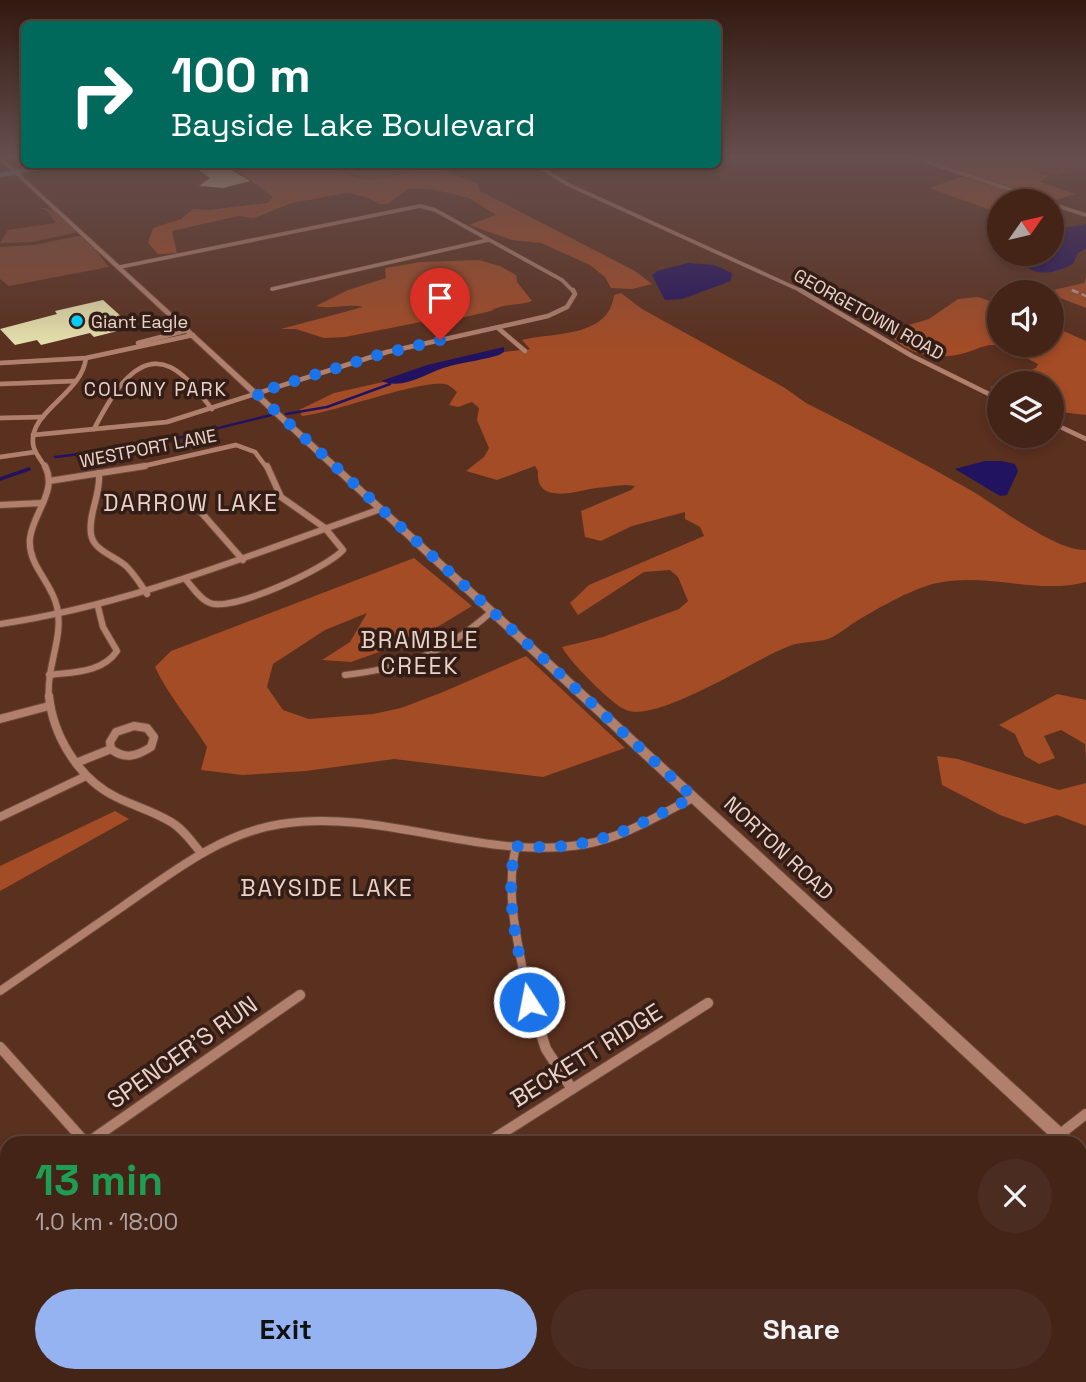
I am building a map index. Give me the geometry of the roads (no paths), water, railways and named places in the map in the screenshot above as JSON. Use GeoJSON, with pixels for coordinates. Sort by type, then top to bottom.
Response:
{"type":"FeatureCollection","features":[{"type":"Feature","properties":{"kind":"street","name":"NORTON ROAD"},"geometry":{"type":"LineString","coordinates":[[67,219],[1060,1136]]}},
{"type":"Feature","properties":{"kind":"street"},"geometry":{"type":"LineString","coordinates":[[120,267],[347,219]]}},
{"type":"Feature","properties":{"kind":"street"},"geometry":{"type":"LineString","coordinates":[[33,435],[151,425],[212,409],[396,350],[557,313],[569,306],[575,294],[570,285],[450,219]]}},
{"type":"Feature","properties":{"kind":"street","name":"GEORGETOWN ROAD"},"geometry":{"type":"LineString","coordinates":[[646,219],[814,296],[912,356],[987,393]]}},
{"type":"Feature","properties":{"kind":"street"},"geometry":{"type":"LineString","coordinates":[[272,289],[488,240]]}},
{"type":"Feature","properties":{"kind":"street"},"geometry":{"type":"LineString","coordinates":[[498,328],[525,351]]}},
{"type":"Feature","properties":{"kind":"street"},"geometry":{"type":"LineString","coordinates":[[0,362],[86,358],[190,332]]}},
{"type":"Feature","properties":{"kind":"street"},"geometry":{"type":"LineString","coordinates":[[86,358],[85,370],[43,417],[33,435],[35,452],[47,469],[49,481],[32,530],[30,548],[36,568],[53,593],[58,615],[49,675],[49,706],[76,763],[86,776],[118,798],[176,825],[201,853]]}},
{"type":"Feature","properties":{"kind":"street"},"geometry":{"type":"LineString","coordinates":[[94,429],[112,396],[131,373],[154,365],[171,368],[212,409]]}},
{"type":"Feature","properties":{"kind":"street"},"geometry":{"type":"LineString","coordinates":[[0,384],[76,381]]}},
{"type":"Feature","properties":{"kind":"street"},"geometry":{"type":"LineString","coordinates":[[0,418],[43,417]]}},
{"type":"Feature","properties":{"kind":"street"},"geometry":{"type":"LineString","coordinates":[[1064,429],[1086,439]]}},
{"type":"Feature","properties":{"kind":"street","name":"WESTPORT LANE"},"geometry":{"type":"LineString","coordinates":[[49,481],[179,460],[234,446],[246,447],[272,474],[282,499],[323,528]]}},
{"type":"Feature","properties":{"kind":"street"},"geometry":{"type":"LineString","coordinates":[[0,457],[35,452]]}},
{"type":"Feature","properties":{"kind":"street"},"geometry":{"type":"LineString","coordinates":[[99,473],[101,484],[90,529],[94,544],[124,564],[147,594]]}},
{"type":"Feature","properties":{"kind":"street"},"geometry":{"type":"LineString","coordinates":[[0,505],[42,503]]}},
{"type":"Feature","properties":{"kind":"street"},"geometry":{"type":"LineString","coordinates":[[0,624],[98,607],[147,594],[243,560],[288,540],[381,509]]}},
{"type":"Feature","properties":{"kind":"street"},"geometry":{"type":"LineString","coordinates":[[199,510],[243,560]]}},
{"type":"Feature","properties":{"kind":"street"},"geometry":{"type":"LineString","coordinates":[[187,580],[205,602],[225,604],[300,576],[332,561],[342,553],[342,547],[323,528]]}},
{"type":"Feature","properties":{"kind":"street"},"geometry":{"type":"LineString","coordinates":[[49,675],[90,669],[113,658],[117,651],[103,627],[98,607]]}},
{"type":"Feature","properties":{"kind":"street"},"geometry":{"type":"LineString","coordinates":[[345,675],[391,669],[432,656],[453,644],[491,612]]}},
{"type":"Feature","properties":{"kind":"street"},"geometry":{"type":"LineString","coordinates":[[0,719],[49,706]]}},
{"type":"Feature","properties":{"kind":"street"},"geometry":{"type":"LineString","coordinates":[[126,727],[147,728],[154,737],[150,747],[137,755],[121,756],[111,749],[109,743],[112,736],[126,727]]}},
{"type":"Feature","properties":{"kind":"street"},"geometry":{"type":"LineString","coordinates":[[76,763],[111,749]]}},
{"type":"Feature","properties":{"kind":"street"},"geometry":{"type":"LineString","coordinates":[[0,817],[86,776]]}},
{"type":"Feature","properties":{"kind":"street"},"geometry":{"type":"LineString","coordinates":[[0,992],[201,853],[251,831],[309,820],[348,822],[516,846],[557,848],[596,842],[634,827],[693,797]]}},
{"type":"Feature","properties":{"kind":"street"},"geometry":{"type":"LineString","coordinates":[[516,846],[511,867],[510,892],[529,1002],[546,1049],[572,1089]]}},
{"type":"Feature","properties":{"kind":"street","name":"SPENCER'S RUN"},"geometry":{"type":"LineString","coordinates":[[97,1136],[300,995]]}},
{"type":"Feature","properties":{"kind":"street","name":"BECKETT RIDGE"},"geometry":{"type":"LineString","coordinates":[[498,1136],[708,1003]]}},
{"type":"Feature","properties":{"kind":"street"},"geometry":{"type":"LineString","coordinates":[[0,1047],[81,1136]]}},
{"type":"Feature","properties":{"kind":"street"},"geometry":{"type":"LineString","coordinates":[[1066,1136],[1086,1114]]}},
{"type":"Feature","properties":{"kind":"waterway"},"geometry":{"type":"LineString","coordinates":[[286,414],[327,407],[390,384]]}},
{"type":"Feature","properties":{"kind":"waterway"},"geometry":{"type":"LineString","coordinates":[[55,457],[146,446],[271,415]]}},
{"type":"Feature","properties":{"kind":"waterway"},"geometry":{"type":"LineString","coordinates":[[0,479],[29,469]]}},
{"type":"Feature","properties":{"kind":"railway"},"geometry":{"type":"LineString","coordinates":[[1076,292],[1072,290],[1086,296]]}},
{"type":"Feature","properties":{"kind":"place","name":"Giant Eagle"},"geometry":{"type":"Point","coordinates":[77,321]}},
{"type":"Feature","properties":{"kind":"district","name":"COLONY PARK"},"geometry":{"type":"Point","coordinates":[156,389]}},
{"type":"Feature","properties":{"kind":"district","name":"DARROW LAKE"},"geometry":{"type":"Point","coordinates":[191,503]}},
{"type":"Feature","properties":{"kind":"district","name":"BRAMBLE CREEK"},"geometry":{"type":"Point","coordinates":[420,653]}},
{"type":"Feature","properties":{"kind":"district","name":"BAYSIDE LAKE"},"geometry":{"type":"Point","coordinates":[327,888]}}]}
